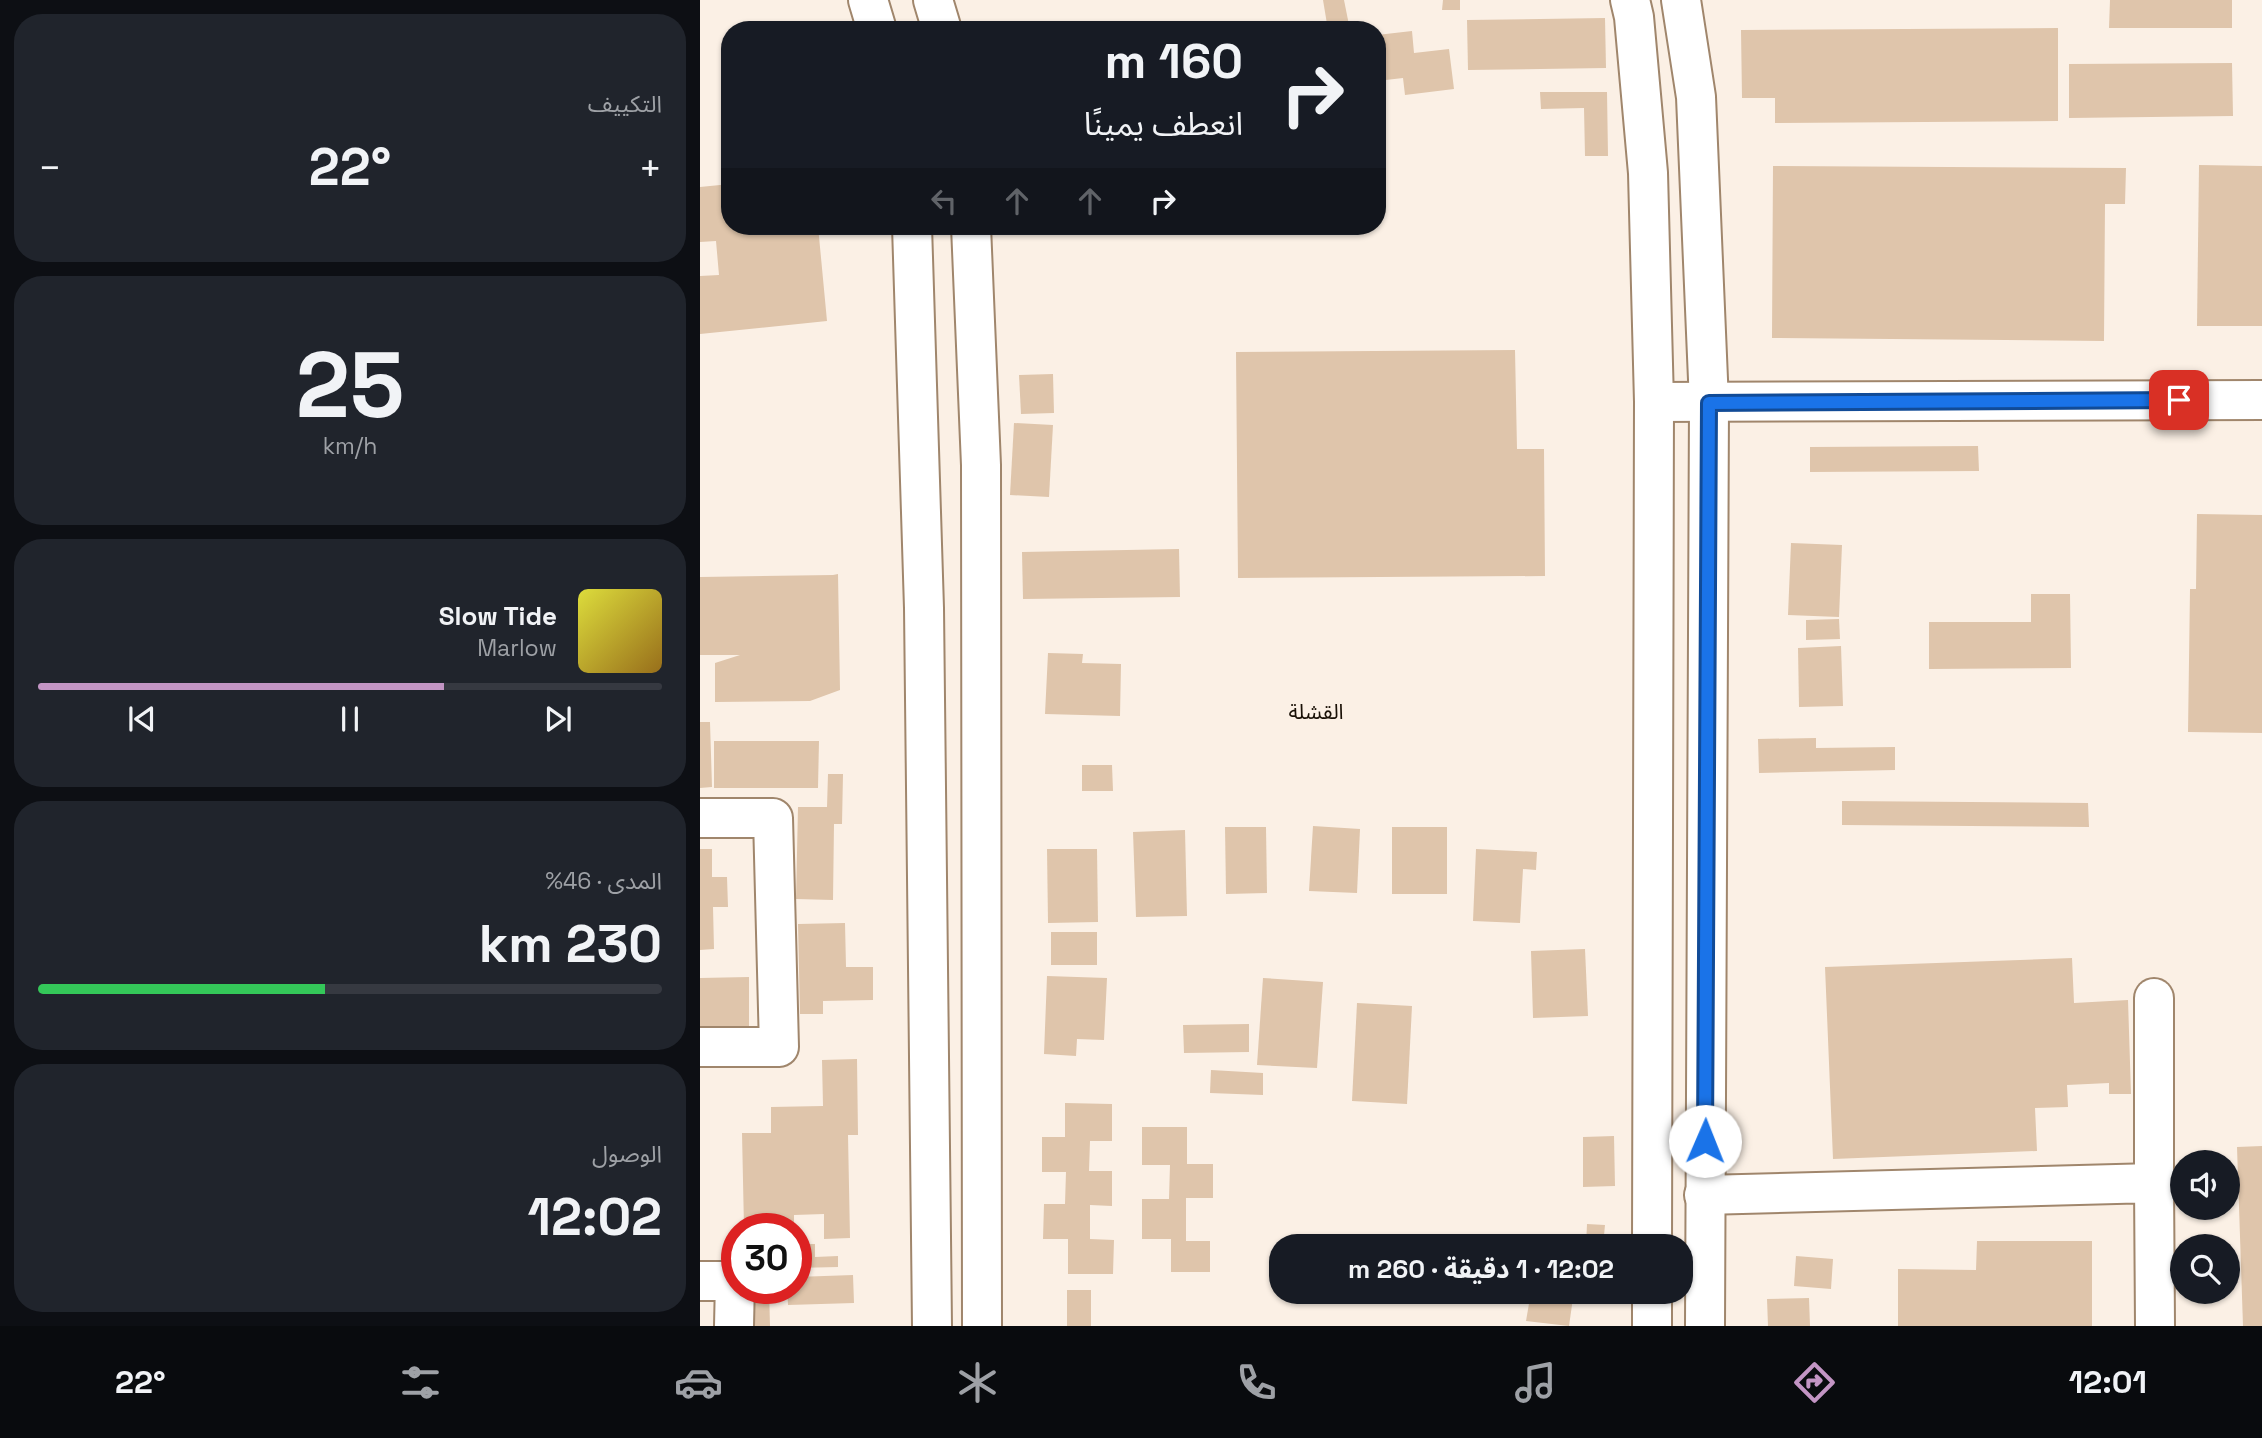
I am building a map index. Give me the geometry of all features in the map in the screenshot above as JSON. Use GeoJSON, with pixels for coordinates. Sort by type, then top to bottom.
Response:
{"type":"FeatureCollection","features":[{"type":"Feature","properties":{"kind":"street"},"geometry":{"type":"LineString","coordinates":[[868,0],[874,21]]}},
{"type":"Feature","properties":{"kind":"street"},"geometry":{"type":"LineString","coordinates":[[933,0],[939,21]]}},
{"type":"Feature","properties":{"kind":"street"},"geometry":{"type":"LineString","coordinates":[[1630,0],[1634,17],[1648,173],[1654,402],[1652,1234]]}},
{"type":"Feature","properties":{"kind":"street"},"geometry":{"type":"LineString","coordinates":[[1681,0],[1696,97],[1709,403],[1705,1326]]}},
{"type":"Feature","properties":{"kind":"street"},"geometry":{"type":"LineString","coordinates":[[912,235],[924,608],[932,1326]]}},
{"type":"Feature","properties":{"kind":"street"},"geometry":{"type":"LineString","coordinates":[[971,235],[981,465],[982,1326]]}},
{"type":"Feature","properties":{"kind":"street"},"geometry":{"type":"LineString","coordinates":[[1654,402],[2262,400]]}},
{"type":"Feature","properties":{"kind":"street"},"geometry":{"type":"LineString","coordinates":[[700,818],[773,818],[779,1047],[700,1047]]}},
{"type":"Feature","properties":{"kind":"street"},"geometry":{"type":"LineString","coordinates":[[2154,998],[2155,1326]]}},
{"type":"Feature","properties":{"kind":"street"},"geometry":{"type":"LineString","coordinates":[[1704,1195],[2154,1183]]}},
{"type":"Feature","properties":{"kind":"street"},"geometry":{"type":"LineString","coordinates":[[700,1281],[735,1281],[734,1326]]}},
{"type":"Feature","properties":{"kind":"street"},"geometry":{"type":"LineString","coordinates":[[1652,1304],[1652,1326]]}},
{"type":"Feature","properties":{"kind":"building"},"geometry":{"type":"Polygon","coordinates":[[[1323,0],[1344,0],[1348,21],[1326,21],[1323,0]]]}},
{"type":"Feature","properties":{"kind":"building"},"geometry":{"type":"Polygon","coordinates":[[[1443,0],[1460,0],[1460,10],[1442,10],[1443,0]]]}},
{"type":"Feature","properties":{"kind":"building"},"geometry":{"type":"Polygon","coordinates":[[[2110,0],[2232,0],[2232,28],[2109,28],[2110,0]]]}},
{"type":"Feature","properties":{"kind":"building"},"geometry":{"type":"Polygon","coordinates":[[[1605,18],[1606,68],[1468,70],[1467,20],[1605,18]]]}},
{"type":"Feature","properties":{"kind":"building"},"geometry":{"type":"Polygon","coordinates":[[[2058,28],[2058,121],[1775,123],[1775,98],[1742,98],[1741,30],[2058,28]]]}},
{"type":"Feature","properties":{"kind":"building"},"geometry":{"type":"Polygon","coordinates":[[[1412,31],[1414,53],[1449,49],[1454,89],[1405,95],[1403,78],[1386,80],[1386,34],[1412,31]]]}},
{"type":"Feature","properties":{"kind":"building"},"geometry":{"type":"Polygon","coordinates":[[[2232,63],[2233,116],[2069,118],[2069,64],[2232,63]]]}},
{"type":"Feature","properties":{"kind":"building"},"geometry":{"type":"Polygon","coordinates":[[[1540,92],[1607,92],[1608,156],[1585,156],[1584,108],[1541,109],[1540,92]]]}},
{"type":"Feature","properties":{"kind":"building"},"geometry":{"type":"Polygon","coordinates":[[[2199,165],[2262,166],[2262,326],[2197,326],[2199,165]]]}},
{"type":"Feature","properties":{"kind":"building"},"geometry":{"type":"Polygon","coordinates":[[[1773,166],[2126,168],[2125,204],[2105,204],[2104,341],[1772,338],[1773,166]]]}},
{"type":"Feature","properties":{"kind":"building"},"geometry":{"type":"Polygon","coordinates":[[[721,185],[721,235],[819,235],[827,321],[700,334],[700,276],[719,275],[716,241],[700,242],[700,187],[721,185]]]}},
{"type":"Feature","properties":{"kind":"building"},"geometry":{"type":"Polygon","coordinates":[[[1515,350],[1517,449],[1544,449],[1545,576],[1238,578],[1236,352],[1515,350]]]}},
{"type":"Feature","properties":{"kind":"building"},"geometry":{"type":"Polygon","coordinates":[[[1053,374],[1054,413],[1021,414],[1019,375],[1053,374]]]}},
{"type":"Feature","properties":{"kind":"building"},"geometry":{"type":"Polygon","coordinates":[[[1014,423],[1053,425],[1049,497],[1010,495],[1014,423]]]}},
{"type":"Feature","properties":{"kind":"building"},"geometry":{"type":"Polygon","coordinates":[[[1978,446],[1979,471],[1810,472],[1810,447],[1978,446]]]}},
{"type":"Feature","properties":{"kind":"building"},"geometry":{"type":"Polygon","coordinates":[[[2197,514],[2262,515],[2262,733],[2188,732],[2190,589],[2196,589],[2197,514]]]}},
{"type":"Feature","properties":{"kind":"building"},"geometry":{"type":"Polygon","coordinates":[[[1791,543],[1842,545],[1839,617],[1788,615],[1791,543]]]}},
{"type":"Feature","properties":{"kind":"building"},"geometry":{"type":"Polygon","coordinates":[[[1179,549],[1180,597],[1023,599],[1022,552],[1179,549]]]}},
{"type":"Feature","properties":{"kind":"building"},"geometry":{"type":"Polygon","coordinates":[[[838,574],[840,690],[810,701],[715,702],[715,663],[740,655],[700,655],[700,577],[838,574]]]}},
{"type":"Feature","properties":{"kind":"building"},"geometry":{"type":"Polygon","coordinates":[[[2031,594],[2070,594],[2071,668],[1929,669],[1929,622],[2031,622],[2031,594]]]}},
{"type":"Feature","properties":{"kind":"building"},"geometry":{"type":"Polygon","coordinates":[[[1839,619],[1840,639],[1806,640],[1806,620],[1839,619]]]}},
{"type":"Feature","properties":{"kind":"building"},"geometry":{"type":"Polygon","coordinates":[[[1841,646],[1843,706],[1799,707],[1798,648],[1841,646]]]}},
{"type":"Feature","properties":{"kind":"building"},"geometry":{"type":"Polygon","coordinates":[[[1048,653],[1083,654],[1082,663],[1121,664],[1120,716],[1045,714],[1048,653]]]}},
{"type":"Feature","properties":{"kind":"building"},"geometry":{"type":"Polygon","coordinates":[[[700,722],[710,722],[712,787],[700,788],[700,722]]]}},
{"type":"Feature","properties":{"kind":"building"},"geometry":{"type":"Polygon","coordinates":[[[1816,738],[1816,748],[1895,747],[1895,770],[1759,773],[1758,739],[1816,738]]]}},
{"type":"Feature","properties":{"kind":"building"},"geometry":{"type":"Polygon","coordinates":[[[714,741],[819,741],[818,788],[714,788],[714,741]]]}},
{"type":"Feature","properties":{"kind":"building"},"geometry":{"type":"Polygon","coordinates":[[[1082,765],[1112,765],[1113,791],[1082,791],[1082,765]]]}},
{"type":"Feature","properties":{"kind":"building"},"geometry":{"type":"Polygon","coordinates":[[[828,774],[843,774],[842,824],[834,824],[833,900],[796,899],[798,807],[827,807],[828,774]]]}},
{"type":"Feature","properties":{"kind":"building"},"geometry":{"type":"Polygon","coordinates":[[[1842,801],[2088,803],[2089,827],[1842,825],[1842,801]]]}},
{"type":"Feature","properties":{"kind":"building"},"geometry":{"type":"Polygon","coordinates":[[[1313,826],[1360,829],[1357,893],[1309,891],[1313,826]]]}},
{"type":"Feature","properties":{"kind":"building"},"geometry":{"type":"Polygon","coordinates":[[[1225,827],[1266,827],[1267,893],[1226,894],[1225,827]]]}},
{"type":"Feature","properties":{"kind":"building"},"geometry":{"type":"Polygon","coordinates":[[[1392,827],[1447,827],[1447,894],[1392,894],[1392,827]]]}},
{"type":"Feature","properties":{"kind":"building"},"geometry":{"type":"Polygon","coordinates":[[[1185,830],[1187,916],[1136,917],[1133,832],[1185,830]]]}},
{"type":"Feature","properties":{"kind":"building"},"geometry":{"type":"Polygon","coordinates":[[[700,849],[712,849],[712,877],[727,877],[728,907],[713,907],[714,949],[700,950],[700,849]]]}},
{"type":"Feature","properties":{"kind":"building"},"geometry":{"type":"Polygon","coordinates":[[[1047,849],[1097,849],[1098,922],[1048,923],[1047,849]]]}},
{"type":"Feature","properties":{"kind":"building"},"geometry":{"type":"Polygon","coordinates":[[[1476,849],[1537,852],[1536,870],[1523,869],[1520,923],[1473,921],[1476,849]]]}},
{"type":"Feature","properties":{"kind":"building"},"geometry":{"type":"Polygon","coordinates":[[[845,923],[846,967],[873,967],[873,1000],[823,1001],[823,1014],[800,1014],[798,924],[845,923]]]}},
{"type":"Feature","properties":{"kind":"building"},"geometry":{"type":"Polygon","coordinates":[[[1051,932],[1097,932],[1097,965],[1051,965],[1051,932]]]}},
{"type":"Feature","properties":{"kind":"building"},"geometry":{"type":"Polygon","coordinates":[[[1585,949],[1588,1016],[1533,1018],[1531,951],[1585,949]]]}},
{"type":"Feature","properties":{"kind":"building"},"geometry":{"type":"Polygon","coordinates":[[[2072,958],[2074,1003],[2128,1000],[2131,1094],[2109,1094],[2109,1083],[2067,1085],[2068,1107],[2035,1108],[2037,1151],[1833,1159],[1825,967],[2072,958]]]}},
{"type":"Feature","properties":{"kind":"building"},"geometry":{"type":"Polygon","coordinates":[[[1047,976],[1107,978],[1104,1040],[1077,1039],[1076,1056],[1044,1054],[1047,976]]]}},
{"type":"Feature","properties":{"kind":"building"},"geometry":{"type":"Polygon","coordinates":[[[749,977],[749,1029],[700,1029],[700,978],[749,977]]]}},
{"type":"Feature","properties":{"kind":"building"},"geometry":{"type":"Polygon","coordinates":[[[1263,978],[1323,982],[1317,1068],[1257,1065],[1263,978]]]}},
{"type":"Feature","properties":{"kind":"building"},"geometry":{"type":"Polygon","coordinates":[[[1357,1003],[1412,1006],[1407,1104],[1352,1101],[1357,1003]]]}},
{"type":"Feature","properties":{"kind":"building"},"geometry":{"type":"Polygon","coordinates":[[[1249,1024],[1249,1052],[1184,1053],[1183,1025],[1249,1024]]]}},
{"type":"Feature","properties":{"kind":"building"},"geometry":{"type":"Polygon","coordinates":[[[857,1059],[858,1135],[848,1135],[850,1238],[824,1239],[824,1214],[744,1213],[742,1133],[771,1133],[771,1107],[823,1106],[822,1060],[857,1059]]]}},
{"type":"Feature","properties":{"kind":"building"},"geometry":{"type":"Polygon","coordinates":[[[1211,1070],[1263,1073],[1263,1095],[1210,1093],[1211,1070]]]}},
{"type":"Feature","properties":{"kind":"building"},"geometry":{"type":"Polygon","coordinates":[[[1065,1103],[1112,1104],[1112,1141],[1090,1141],[1089,1171],[1112,1171],[1112,1206],[1090,1205],[1090,1239],[1114,1240],[1113,1274],[1068,1274],[1068,1239],[1043,1239],[1044,1204],[1065,1204],[1066,1172],[1042,1172],[1042,1137],[1065,1137],[1065,1103]]]}},
{"type":"Feature","properties":{"kind":"building"},"geometry":{"type":"Polygon","coordinates":[[[1142,1127],[1187,1127],[1187,1164],[1213,1164],[1213,1198],[1186,1198],[1186,1241],[1210,1241],[1210,1272],[1171,1272],[1171,1239],[1142,1239],[1142,1199],[1169,1199],[1170,1165],[1142,1165],[1142,1127]]]}},
{"type":"Feature","properties":{"kind":"building"},"geometry":{"type":"Polygon","coordinates":[[[1614,1136],[1615,1186],[1583,1187],[1583,1137],[1614,1136]]]}},
{"type":"Feature","properties":{"kind":"building"},"geometry":{"type":"Polygon","coordinates":[[[2262,1146],[2262,1326],[2243,1326],[2240,1150],[2237,1147],[2262,1146]]]}},
{"type":"Feature","properties":{"kind":"building"},"geometry":{"type":"Polygon","coordinates":[[[1587,1224],[1605,1225],[1604,1234],[1587,1234],[1587,1224]]]}},
{"type":"Feature","properties":{"kind":"building"},"geometry":{"type":"Polygon","coordinates":[[[1977,1241],[2092,1241],[2092,1326],[1898,1326],[1898,1269],[1976,1270],[1977,1241]]]}},
{"type":"Feature","properties":{"kind":"building"},"geometry":{"type":"Polygon","coordinates":[[[812,1244],[815,1244],[815,1257],[838,1256],[838,1267],[812,1268],[812,1244]]]}},
{"type":"Feature","properties":{"kind":"building"},"geometry":{"type":"Polygon","coordinates":[[[1796,1256],[1833,1259],[1831,1289],[1794,1286],[1796,1256]]]}},
{"type":"Feature","properties":{"kind":"building"},"geometry":{"type":"Polygon","coordinates":[[[853,1275],[854,1303],[788,1305],[812,1304],[812,1276],[853,1275]]]}},
{"type":"Feature","properties":{"kind":"building"},"geometry":{"type":"Polygon","coordinates":[[[1067,1290],[1091,1290],[1091,1326],[1067,1326],[1067,1290]]]}},
{"type":"Feature","properties":{"kind":"building"},"geometry":{"type":"Polygon","coordinates":[[[1809,1298],[1810,1326],[1768,1326],[1767,1299],[1809,1298]]]}},
{"type":"Feature","properties":{"kind":"building"},"geometry":{"type":"Polygon","coordinates":[[[748,1304],[769,1304],[770,1326],[749,1326],[748,1304]]]}},
{"type":"Feature","properties":{"kind":"building"},"geometry":{"type":"Polygon","coordinates":[[[1529,1304],[1572,1304],[1569,1326],[1526,1321],[1529,1304]]]}},
{"type":"Feature","properties":{"kind":"district","name":"القشلة"},"geometry":{"type":"Point","coordinates":[1316,712]}},
{"type":"Feature","properties":{"kind":"route"},"geometry":{"type":"LineString","coordinates":[[1705,1141],[1709,403],[2179,400]]}}]}
